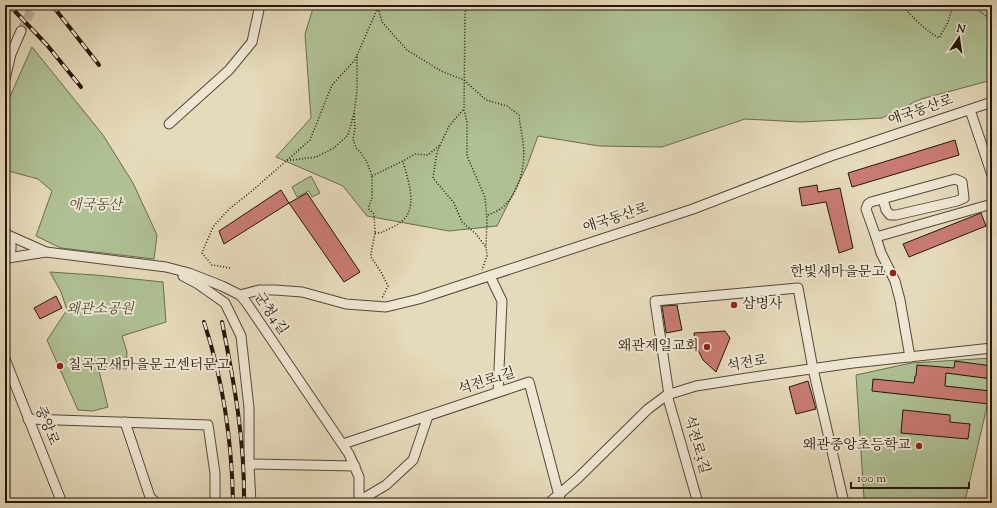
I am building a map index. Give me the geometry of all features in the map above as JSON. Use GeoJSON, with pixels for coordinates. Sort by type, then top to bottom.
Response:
{"type":"FeatureCollection","features":[{"type":"Feature","properties":{"kind":"street"},"geometry":{"type":"LineString","coordinates":[[169,124],[229,70],[252,42],[260,5]]}},
{"type":"Feature","properties":{"kind":"street"},"geometry":{"type":"LineString","coordinates":[[5,79],[11,54],[21,31]]}},
{"type":"Feature","properties":{"kind":"street","name":"애국동산로"},"geometry":{"type":"LineString","coordinates":[[240,295],[259,290],[282,290],[302,292],[346,304],[386,307],[419,299],[693,209],[831,156],[992,102]]}},
{"type":"Feature","properties":{"kind":"street"},"geometry":{"type":"LineString","coordinates":[[970,110],[991,170]]}},
{"type":"Feature","properties":{"kind":"street"},"geometry":{"type":"LineString","coordinates":[[883,199],[886,210],[890,215],[896,215],[964,198],[964,188],[962,182],[956,178],[883,199],[868,204],[866,209],[881,253],[895,281],[900,300],[910,357]]}},
{"type":"Feature","properties":{"kind":"street"},"geometry":{"type":"LineString","coordinates":[[876,236],[992,204]]}},
{"type":"Feature","properties":{"kind":"street"},"geometry":{"type":"LineString","coordinates":[[6,233],[11,242],[11,250],[6,259]]}},
{"type":"Feature","properties":{"kind":"street","name":"군청4길"},"geometry":{"type":"LineString","coordinates":[[6,233],[46,252]]}},
{"type":"Feature","properties":{"kind":"street","name":"군청4길"},"geometry":{"type":"LineString","coordinates":[[6,259],[46,252],[166,267],[190,273],[240,295],[349,454],[359,477],[359,502]]}},
{"type":"Feature","properties":{"kind":"street"},"geometry":{"type":"LineString","coordinates":[[166,267],[198,284],[225,303],[242,336],[249,408],[248,464],[251,503]]}},
{"type":"Feature","properties":{"kind":"street"},"geometry":{"type":"LineString","coordinates":[[487,277],[502,301],[498,392]]}},
{"type":"Feature","properties":{"kind":"street","name":"석전로3길"},"geometry":{"type":"LineString","coordinates":[[698,503],[668,395],[655,301],[798,288],[814,369]]}},
{"type":"Feature","properties":{"kind":"street","name":"석전로"},"geometry":{"type":"LineString","coordinates":[[549,503],[560,499],[578,478],[648,409],[668,395],[696,386],[814,369],[992,348]]}},
{"type":"Feature","properties":{"kind":"street","name":"중앙로"},"geometry":{"type":"LineString","coordinates":[[5,359],[62,503]]}},
{"type":"Feature","properties":{"kind":"street"},"geometry":{"type":"LineString","coordinates":[[814,369],[844,503]]}},
{"type":"Feature","properties":{"kind":"street","name":"석전로1길"},"geometry":{"type":"LineString","coordinates":[[343,444],[529,382],[560,499]]}},
{"type":"Feature","properties":{"kind":"street","name":"군청4길"},"geometry":{"type":"LineString","coordinates":[[359,502],[386,485],[413,460],[428,416]]}},
{"type":"Feature","properties":{"kind":"street"},"geometry":{"type":"LineString","coordinates":[[28,419],[208,425],[215,473],[215,503]]}},
{"type":"Feature","properties":{"kind":"street"},"geometry":{"type":"LineString","coordinates":[[125,422],[150,497],[156,503]]}},
{"type":"Feature","properties":{"kind":"street"},"geometry":{"type":"LineString","coordinates":[[248,464],[354,466]]}},
{"type":"Feature","properties":{"kind":"street"},"geometry":{"type":"LineString","coordinates":[[142,474],[146,503]]}},
{"type":"Feature","properties":{"kind":"path"},"geometry":{"type":"LineString","coordinates":[[467,5],[465,13],[464,80],[464,110],[467,122],[467,156],[485,197],[487,256],[482,270],[487,277]]}},
{"type":"Feature","properties":{"kind":"path"},"geometry":{"type":"LineString","coordinates":[[902,5],[927,31],[939,38],[948,22],[952,9],[959,5]]}},
{"type":"Feature","properties":{"kind":"path"},"geometry":{"type":"LineString","coordinates":[[967,5],[976,8],[992,21]]}},
{"type":"Feature","properties":{"kind":"path"},"geometry":{"type":"LineString","coordinates":[[378,6],[382,22],[407,50],[441,71],[464,80],[486,100],[507,106],[519,115],[523,143],[521,177],[516,189],[505,206],[486,216]]}},
{"type":"Feature","properties":{"kind":"path"},"geometry":{"type":"LineString","coordinates":[[230,268],[212,265],[202,253],[213,226],[229,210],[310,140],[332,85],[355,60],[378,6]]}},
{"type":"Feature","properties":{"kind":"path"},"geometry":{"type":"LineString","coordinates":[[357,54],[354,113],[355,129],[353,139],[356,148],[367,162],[372,176],[372,199],[369,209],[374,214],[375,233],[371,257],[388,286],[377,306]]}},
{"type":"Feature","properties":{"kind":"path"},"geometry":{"type":"LineString","coordinates":[[464,110],[449,126],[435,160],[433,178],[454,203],[462,222],[476,234],[486,247]]}},
{"type":"Feature","properties":{"kind":"path"},"geometry":{"type":"LineString","coordinates":[[287,160],[316,157],[334,148],[348,135],[354,113]]}},
{"type":"Feature","properties":{"kind":"path"},"geometry":{"type":"LineString","coordinates":[[372,176],[404,161],[415,154],[428,155],[441,144]]}},
{"type":"Feature","properties":{"kind":"path"},"geometry":{"type":"LineString","coordinates":[[375,233],[385,230],[402,221],[407,213],[411,200],[411,191],[404,161]]}},
{"type":"Feature","properties":{"kind":"green space"},"geometry":{"type":"Polygon","coordinates":[[[314,5],[992,5],[992,80],[921,99],[882,118],[801,122],[745,119],[662,147],[599,146],[538,136],[527,166],[497,226],[449,231],[367,216],[343,186],[276,157],[311,118],[305,34],[314,5]]]}},
{"type":"Feature","properties":{"kind":"green space","name":"애국동산"},"geometry":{"type":"Polygon","coordinates":[[[32,47],[103,135],[133,183],[157,235],[154,259],[61,248],[36,236],[52,191],[38,179],[5,170],[5,122],[8,101],[32,47]]]}},
{"type":"Feature","properties":{"kind":"green space"},"geometry":{"type":"Polygon","coordinates":[[[311,176],[320,193],[312,197],[309,191],[297,197],[292,187],[311,176]]]}},
{"type":"Feature","properties":{"kind":"green space","name":"왜관소공원"},"geometry":{"type":"Polygon","coordinates":[[[50,272],[163,282],[166,322],[122,336],[127,352],[126,369],[98,367],[108,407],[93,411],[78,410],[47,340],[67,310],[61,292],[50,272]]]}},
{"type":"Feature","properties":{"kind":"green space"},"geometry":{"type":"Polygon","coordinates":[[[992,358],[992,385],[965,501],[962,503],[917,503],[864,498],[856,375],[911,363],[992,358]]]}},
{"type":"Feature","properties":{"kind":"building"},"geometry":{"type":"Polygon","coordinates":[[[955,140],[959,155],[852,187],[848,173],[955,140]]]}},
{"type":"Feature","properties":{"kind":"building"},"geometry":{"type":"Polygon","coordinates":[[[817,185],[818,192],[840,188],[853,248],[839,253],[826,202],[802,206],[799,188],[817,185]]]}},
{"type":"Feature","properties":{"kind":"building"},"geometry":{"type":"Polygon","coordinates":[[[281,190],[289,203],[224,244],[219,231],[281,190]]]}},
{"type":"Feature","properties":{"kind":"building"},"geometry":{"type":"Polygon","coordinates":[[[307,193],[360,272],[344,282],[289,203],[307,193]]]}},
{"type":"Feature","properties":{"kind":"building"},"geometry":{"type":"Polygon","coordinates":[[[981,213],[986,226],[909,257],[903,244],[981,213]]]}},
{"type":"Feature","properties":{"kind":"building"},"geometry":{"type":"Polygon","coordinates":[[[56,296],[62,308],[40,319],[34,308],[56,296]]]}},
{"type":"Feature","properties":{"kind":"building","name":"왜관제일교회"},"geometry":{"type":"Polygon","coordinates":[[[677,305],[682,330],[666,333],[662,306],[677,305]]]}},
{"type":"Feature","properties":{"kind":"building"},"geometry":{"type":"Polygon","coordinates":[[[725,331],[730,338],[716,372],[703,360],[695,344],[694,333],[725,331]]]}},
{"type":"Feature","properties":{"kind":"building"},"geometry":{"type":"Polygon","coordinates":[[[955,361],[992,366],[992,379],[946,373],[945,386],[991,391],[989,404],[872,391],[873,379],[914,383],[917,365],[954,368],[955,361]]]}},
{"type":"Feature","properties":{"kind":"building"},"geometry":{"type":"Polygon","coordinates":[[[808,381],[816,409],[796,414],[789,387],[808,381]]]}},
{"type":"Feature","properties":{"kind":"building"},"geometry":{"type":"Polygon","coordinates":[[[903,410],[950,415],[950,422],[970,424],[968,439],[901,433],[903,410]]]}},
{"type":"Feature","properties":{"kind":"tunnel"},"geometry":{"type":"LineString","coordinates":[[21,31],[34,5]]}},
{"type":"Feature","properties":{"kind":"railway"},"geometry":{"type":"LineString","coordinates":[[9,5],[47,45],[81,87]]}},
{"type":"Feature","properties":{"kind":"railway"},"geometry":{"type":"LineString","coordinates":[[52,5],[99,65]]}},
{"type":"Feature","properties":{"kind":"railway"},"geometry":{"type":"LineString","coordinates":[[204,322],[211,344],[225,411],[231,457],[233,503]]}},
{"type":"Feature","properties":{"kind":"railway"},"geometry":{"type":"LineString","coordinates":[[222,322],[231,367],[241,434],[244,503]]}},
{"type":"Feature","properties":{"kind":"place","name":"한빛새마을문고"},"geometry":{"type":"Point","coordinates":[893,273]}},
{"type":"Feature","properties":{"kind":"place","name":"삼명사"},"geometry":{"type":"Point","coordinates":[734,305]}},
{"type":"Feature","properties":{"kind":"place","name":"왜관제일교회"},"geometry":{"type":"Point","coordinates":[707,347]}},
{"type":"Feature","properties":{"kind":"place","name":"칠곡군새마을문고센터문고"},"geometry":{"type":"Point","coordinates":[60,366]}},
{"type":"Feature","properties":{"kind":"place","name":"왜관중앙초등학교"},"geometry":{"type":"Point","coordinates":[919,446]}}]}
